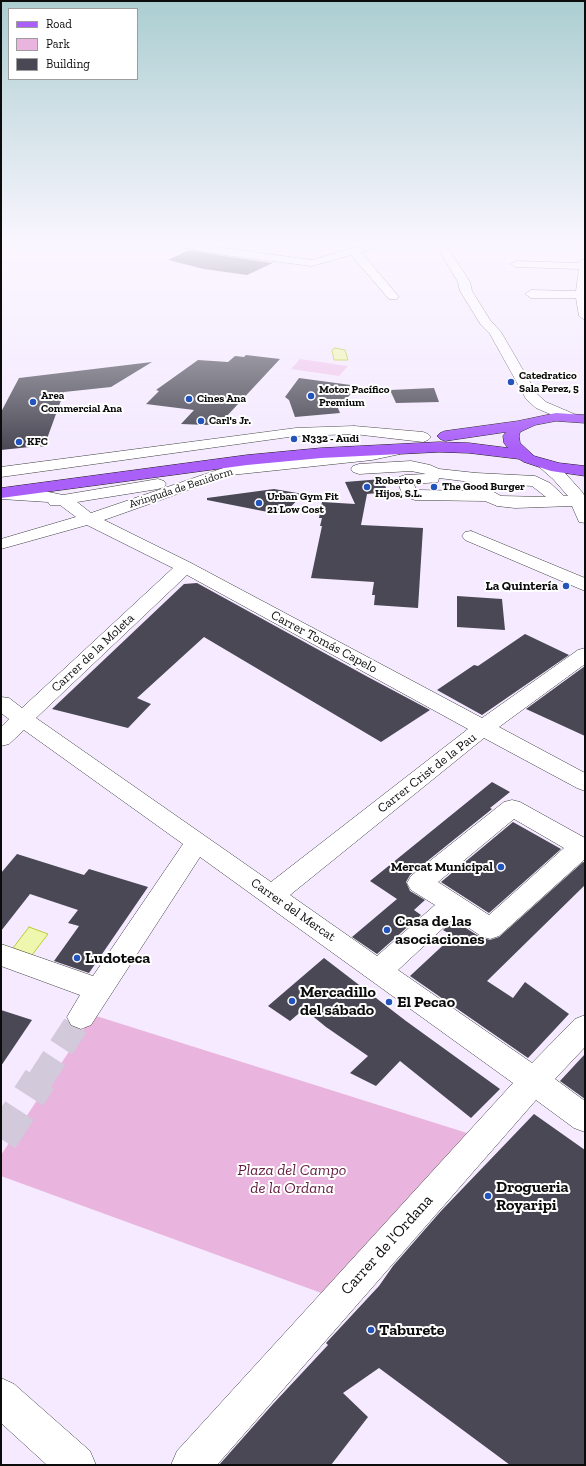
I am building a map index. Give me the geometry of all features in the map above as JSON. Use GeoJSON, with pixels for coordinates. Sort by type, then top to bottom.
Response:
{"type":"FeatureCollection","features":[{"type":"Feature","properties":{"kind":"main road"},"geometry":{"type":"LineString","coordinates":[[1,494],[247,460],[418,442],[569,417],[585,419]]}},
{"type":"Feature","properties":{"kind":"main road"},"geometry":{"type":"LineString","coordinates":[[523,455],[512,443],[511,436],[514,430],[526,423]]}},
{"type":"Feature","properties":{"kind":"main road"},"geometry":{"type":"LineString","coordinates":[[1,485],[251,451],[418,442],[523,455],[545,465],[585,471]]}},
{"type":"Feature","properties":{"kind":"street"},"geometry":{"type":"LineString","coordinates":[[474,313],[533,411],[526,423]]}},
{"type":"Feature","properties":{"kind":"street"},"geometry":{"type":"LineString","coordinates":[[480,313],[485,322],[495,332],[532,396],[541,405],[569,417]]}},
{"type":"Feature","properties":{"kind":"street"},"geometry":{"type":"LineString","coordinates":[[1,472],[296,432],[336,425],[354,430],[418,442]]}},
{"type":"Feature","properties":{"kind":"street","name":"Avinguda de Benidorm"},"geometry":{"type":"LineString","coordinates":[[1,544],[89,518],[229,471],[348,458],[418,442]]}},
{"type":"Feature","properties":{"kind":"street"},"geometry":{"type":"LineString","coordinates":[[348,458],[350,465],[359,469],[411,466],[424,468],[436,473],[469,477],[535,481],[544,486],[559,501]]}},
{"type":"Feature","properties":{"kind":"street"},"geometry":{"type":"LineString","coordinates":[[545,465],[559,476],[577,497],[585,518]]}},
{"type":"Feature","properties":{"kind":"street"},"geometry":{"type":"LineString","coordinates":[[1,509],[63,500],[229,471]]}},
{"type":"Feature","properties":{"kind":"street"},"geometry":{"type":"LineString","coordinates":[[469,477],[483,494],[497,501],[515,503],[559,501],[577,497]]}},
{"type":"Feature","properties":{"kind":"street"},"geometry":{"type":"LineString","coordinates":[[469,477],[405,480],[409,493],[415,496],[486,496]]}},
{"type":"Feature","properties":{"kind":"street"},"geometry":{"type":"LineString","coordinates":[[577,497],[585,479]]}},
{"type":"Feature","properties":{"kind":"street"},"geometry":{"type":"LineString","coordinates":[[63,500],[80,483]]}},
{"type":"Feature","properties":{"kind":"street"},"geometry":{"type":"LineString","coordinates":[[1,494],[39,495],[63,500]]}},
{"type":"Feature","properties":{"kind":"street","name":"Carrer Tomás Capelo"},"geometry":{"type":"LineString","coordinates":[[63,500],[89,518],[185,567],[585,783]]}},
{"type":"Feature","properties":{"kind":"street"},"geometry":{"type":"LineString","coordinates":[[471,536],[585,585]]}},
{"type":"Feature","properties":{"kind":"street","name":"Carrer de la Moleta"},"geometry":{"type":"LineString","coordinates":[[1,740],[185,567]]}},
{"type":"Feature","properties":{"kind":"street","name":"Carrer Crist de la Pau"},"geometry":{"type":"LineString","coordinates":[[272,896],[483,728],[585,654]]}},
{"type":"Feature","properties":{"kind":"street","name":"Carrer del Mercat"},"geometry":{"type":"LineString","coordinates":[[1,703],[585,1118]]}},
{"type":"Feature","properties":{"kind":"street"},"geometry":{"type":"LineString","coordinates":[[512,808],[583,848],[490,929],[452,905],[420,883],[512,808]]}},
{"type":"Feature","properties":{"kind":"street"},"geometry":{"type":"LineString","coordinates":[[81,1018],[197,842]]}},
{"type":"Feature","properties":{"kind":"street"},"geometry":{"type":"LineString","coordinates":[[378,971],[452,905]]}},
{"type":"Feature","properties":{"kind":"street"},"geometry":{"type":"LineString","coordinates":[[1,955],[99,990]]}},
{"type":"Feature","properties":{"kind":"street","name":"Carrer de l'Ordana"},"geometry":{"type":"LineString","coordinates":[[191,1465],[534,1081],[585,1027]]}},
{"type":"Feature","properties":{"kind":"street"},"geometry":{"type":"LineString","coordinates":[[1,1397],[76,1465]]}},
{"type":"Feature","properties":{"kind":"green space","name":"Plaza del Campo de la Ordana"},"geometry":{"type":"Polygon","coordinates":[[[93,1015],[467,1133],[324,1294],[1,1176],[1,1155],[93,1015]]]}},
{"type":"Feature","properties":{"kind":"shaded area"},"geometry":{"type":"Polygon","coordinates":[[[335,348],[345,350],[348,360],[334,360],[332,350],[335,348]]]}},
{"type":"Feature","properties":{"kind":"shaded area"},"geometry":{"type":"Polygon","coordinates":[[[300,359],[348,366],[339,376],[291,369],[300,359]]]}},
{"type":"Feature","properties":{"kind":"shaded area"},"geometry":{"type":"Polygon","coordinates":[[[29,927],[48,934],[32,955],[13,948],[29,927]]]}},
{"type":"Feature","properties":{"kind":"building"},"geometry":{"type":"Polygon","coordinates":[[[246,355],[280,359],[225,418],[222,418],[216,423],[207,425],[181,424],[194,410],[146,404],[159,391],[156,390],[198,360],[228,362],[235,356],[244,357],[246,355]]]}},
{"type":"Feature","properties":{"kind":"building","name":"Area Commercial Ana"},"geometry":{"type":"Polygon","coordinates":[[[152,362],[111,387],[64,392],[44,447],[39,446],[1,450],[1,412],[19,378],[152,362]]]}},
{"type":"Feature","properties":{"kind":"building","name":"Motor Pacífico Premium"},"geometry":{"type":"Polygon","coordinates":[[[299,378],[358,386],[338,408],[340,413],[295,417],[289,400],[285,397],[299,378]]]}},
{"type":"Feature","properties":{"kind":"building"},"geometry":{"type":"Polygon","coordinates":[[[434,388],[439,402],[396,403],[390,390],[434,388]]]}},
{"type":"Feature","properties":{"kind":"building"},"geometry":{"type":"Polygon","coordinates":[[[382,479],[388,492],[367,494],[361,525],[423,528],[418,608],[374,605],[375,595],[372,595],[374,582],[311,578],[322,526],[320,526],[322,518],[319,518],[322,502],[355,504],[345,482],[382,479]]]}},
{"type":"Feature","properties":{"kind":"building","name":"Urban Gym Fit 21 Low Cost"},"geometry":{"type":"Polygon","coordinates":[[[274,489],[303,494],[283,515],[207,500],[207,498],[274,489]]]}},
{"type":"Feature","properties":{"kind":"building"},"geometry":{"type":"Polygon","coordinates":[[[197,583],[430,710],[381,742],[204,637],[137,698],[151,704],[128,728],[52,709],[184,584],[197,583]]]}},
{"type":"Feature","properties":{"kind":"building"},"geometry":{"type":"Polygon","coordinates":[[[457,596],[502,599],[505,630],[457,627],[457,596]]]}},
{"type":"Feature","properties":{"kind":"building"},"geometry":{"type":"Polygon","coordinates":[[[525,634],[569,655],[482,715],[437,690],[474,665],[478,666],[525,634]]]}},
{"type":"Feature","properties":{"kind":"building"},"geometry":{"type":"Polygon","coordinates":[[[585,666],[585,736],[526,709],[585,666]]]}},
{"type":"Feature","properties":{"kind":"building"},"geometry":{"type":"Polygon","coordinates":[[[492,782],[510,792],[490,808],[492,809],[410,875],[406,882],[410,891],[425,900],[414,910],[421,915],[377,954],[352,937],[397,899],[370,881],[492,782]]]}},
{"type":"Feature","properties":{"kind":"building","name":"Mercat Municipal"},"geometry":{"type":"Polygon","coordinates":[[[513,822],[561,849],[489,913],[441,882],[513,822]]]}},
{"type":"Feature","properties":{"kind":"building"},"geometry":{"type":"Polygon","coordinates":[[[17,854],[84,875],[89,869],[148,887],[89,973],[54,961],[79,926],[68,923],[78,910],[30,894],[1,931],[1,873],[17,854]]]}},
{"type":"Feature","properties":{"kind":"building"},"geometry":{"type":"Polygon","coordinates":[[[583,862],[585,863],[585,885],[487,981],[513,998],[525,982],[569,1014],[528,1058],[410,976],[453,936],[443,930],[451,923],[455,921],[480,937],[490,940],[499,937],[583,862]]]}},
{"type":"Feature","properties":{"kind":"building"},"geometry":{"type":"Polygon","coordinates":[[[324,958],[406,1021],[500,1089],[471,1118],[400,1061],[376,1086],[350,1073],[368,1056],[326,1027],[304,1009],[290,1021],[268,1006],[324,958]]]}},
{"type":"Feature","properties":{"kind":"building"},"geometry":{"type":"Polygon","coordinates":[[[1,1010],[32,1020],[1,1066],[1,1010]]]}},
{"type":"Feature","properties":{"kind":"building"},"geometry":{"type":"Polygon","coordinates":[[[585,1054],[585,1099],[560,1081],[585,1054]]]}},
{"type":"Feature","properties":{"kind":"building"},"geometry":{"type":"Polygon","coordinates":[[[534,1114],[585,1150],[585,1465],[510,1465],[379,1368],[343,1393],[368,1417],[331,1465],[219,1465],[328,1345],[326,1343],[379,1286],[393,1266],[441,1211],[534,1114]]]}},
{"type":"Feature","properties":{"kind":"tunnel"},"geometry":{"type":"LineString","coordinates":[[40,1080],[81,1017]]}},
{"type":"Feature","properties":{"kind":"tunnel"},"geometry":{"type":"LineString","coordinates":[[1,1139],[40,1079]]}},
{"type":"Feature","properties":{"kind":"place","name":"Catedratico Sala Perez, 5"},"geometry":{"type":"Point","coordinates":[511,382]}},
{"type":"Feature","properties":{"kind":"place","name":"Motor Pacífico Premium"},"geometry":{"type":"Point","coordinates":[311,396]}},
{"type":"Feature","properties":{"kind":"place","name":"Cines Ana"},"geometry":{"type":"Point","coordinates":[189,399]}},
{"type":"Feature","properties":{"kind":"place","name":"Area Commercial Ana"},"geometry":{"type":"Point","coordinates":[33,402]}},
{"type":"Feature","properties":{"kind":"place","name":"Carl's Jr."},"geometry":{"type":"Point","coordinates":[201,421]}},
{"type":"Feature","properties":{"kind":"place","name":"N332 - Audi"},"geometry":{"type":"Point","coordinates":[294,439]}},
{"type":"Feature","properties":{"kind":"place","name":"KFC"},"geometry":{"type":"Point","coordinates":[19,442]}},
{"type":"Feature","properties":{"kind":"place","name":"Roberto e Hijos, S.L."},"geometry":{"type":"Point","coordinates":[367,487]}},
{"type":"Feature","properties":{"kind":"place","name":"The Good Burger"},"geometry":{"type":"Point","coordinates":[434,487]}},
{"type":"Feature","properties":{"kind":"place","name":"Urban Gym Fit 21 Low Cost"},"geometry":{"type":"Point","coordinates":[259,503]}},
{"type":"Feature","properties":{"kind":"place","name":"La Quintería"},"geometry":{"type":"Point","coordinates":[566,586]}},
{"type":"Feature","properties":{"kind":"place","name":"Mercat Municipal"},"geometry":{"type":"Point","coordinates":[501,867]}},
{"type":"Feature","properties":{"kind":"place","name":"Casa de las asociaciones"},"geometry":{"type":"Point","coordinates":[387,930]}},
{"type":"Feature","properties":{"kind":"place","name":"Ludoteca"},"geometry":{"type":"Point","coordinates":[77,958]}},
{"type":"Feature","properties":{"kind":"place","name":"Mercadillo del sábado"},"geometry":{"type":"Point","coordinates":[292,1001]}},
{"type":"Feature","properties":{"kind":"place","name":"El Pecao"},"geometry":{"type":"Point","coordinates":[389,1002]}},
{"type":"Feature","properties":{"kind":"place","name":"Drogueria Royaripi"},"geometry":{"type":"Point","coordinates":[488,1196]}},
{"type":"Feature","properties":{"kind":"place","name":"Taburete"},"geometry":{"type":"Point","coordinates":[371,1330]}}]}
